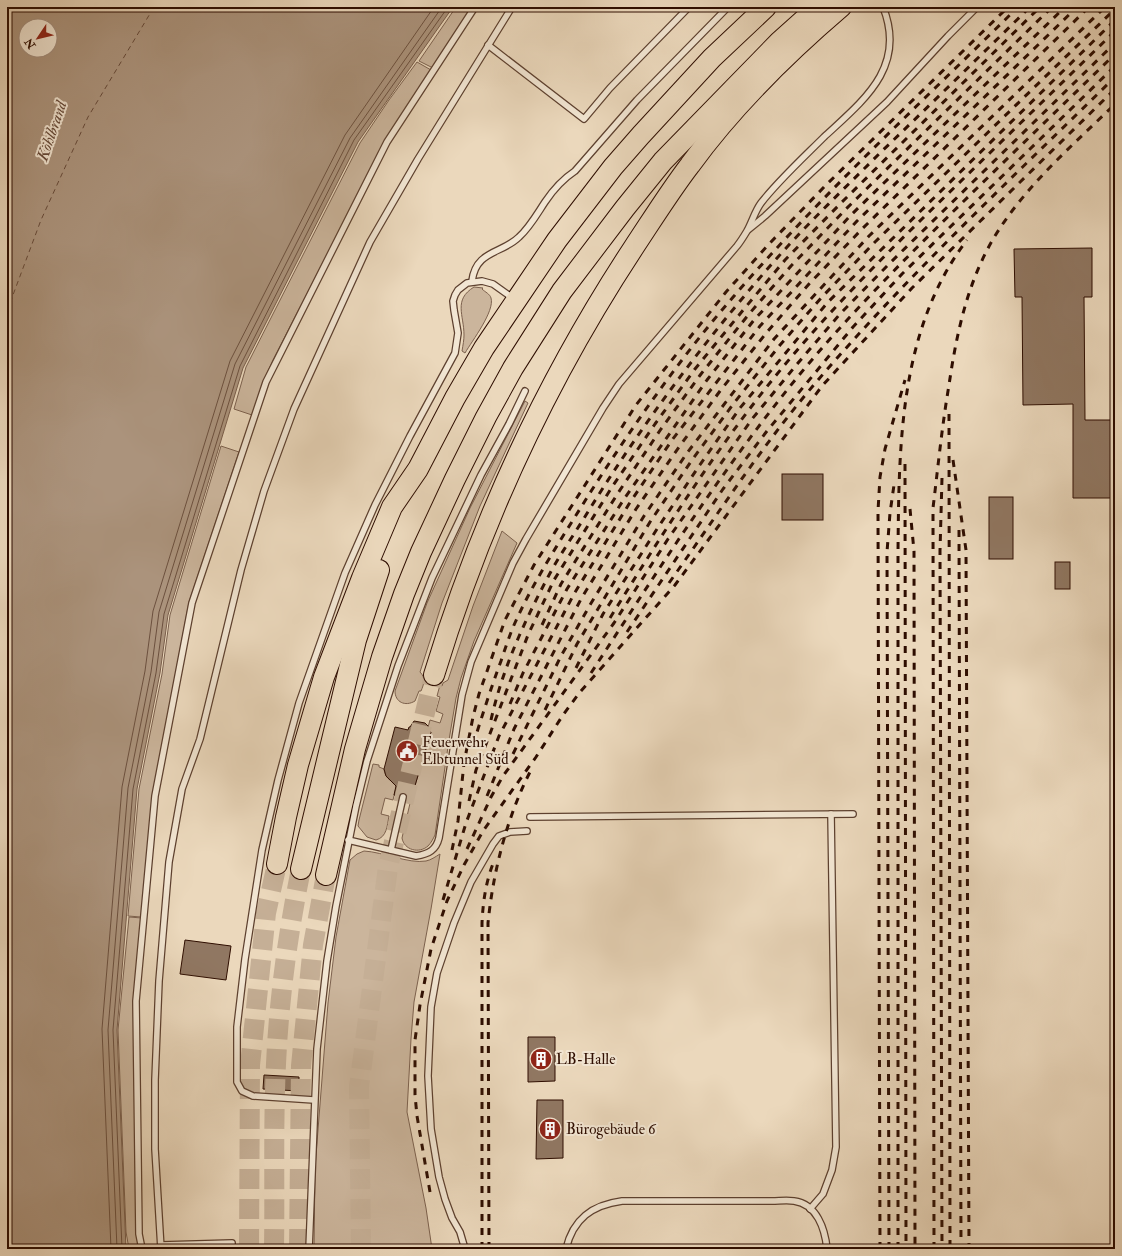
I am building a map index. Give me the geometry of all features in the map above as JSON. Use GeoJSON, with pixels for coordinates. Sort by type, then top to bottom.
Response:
{"type":"FeatureCollection","features":[{"type":"Feature","properties":{"kind":"highway"},"geometry":{"type":"LineString","coordinates":[[277,864],[298,765],[324,677],[362,578],[392,508],[418,469],[455,398],[484,348],[557,240],[613,167],[698,73],[766,7]]}},
{"type":"Feature","properties":{"kind":"highway"},"geometry":{"type":"LineString","coordinates":[[326,876],[355,749],[400,606],[421,552],[455,478],[486,417],[514,368],[562,291],[663,161],[779,42],[818,7]]}},
{"type":"Feature","properties":{"kind":"highway"},"geometry":{"type":"LineString","coordinates":[[434,675],[458,601],[477,550],[522,446],[569,355],[620,269],[652,219],[690,165],[732,113],[757,86],[841,7]]}},
{"type":"Feature","properties":{"kind":"highway"},"geometry":{"type":"LineString","coordinates":[[625,208],[732,113]]}},
{"type":"Feature","properties":{"kind":"highway"},"geometry":{"type":"LineString","coordinates":[[301,869],[356,640],[375,578],[403,515],[418,469]]}},
{"type":"Feature","properties":{"kind":"lane"},"geometry":{"type":"LineString","coordinates":[[142,1249],[139,1234],[136,1001],[154,796],[192,603],[266,382],[387,142],[475,7]]}},
{"type":"Feature","properties":{"kind":"lane"},"geometry":{"type":"LineString","coordinates":[[232,1243],[161,1247],[155,1149],[155,1080],[159,981],[169,862],[182,790],[200,739],[241,570],[264,491],[294,409],[366,249],[418,160],[512,7]]}},
{"type":"Feature","properties":{"kind":"lane"},"geometry":{"type":"LineString","coordinates":[[488,45],[584,119],[610,88],[689,7]]}},
{"type":"Feature","properties":{"kind":"lane"},"geometry":{"type":"LineString","coordinates":[[472,281],[474,271],[481,261],[487,255],[518,238],[533,220],[546,200],[564,179],[575,171],[637,100],[728,7]]}},
{"type":"Feature","properties":{"kind":"lane"},"geometry":{"type":"LineString","coordinates":[[348,840],[416,856],[424,855],[435,849],[438,844],[443,817],[462,695],[471,662],[513,563],[603,408],[619,384],[737,246],[747,232],[760,204],[808,153],[867,96],[879,81],[889,54],[891,42],[889,24],[883,7]]}},
{"type":"Feature","properties":{"kind":"lane"},"geometry":{"type":"LineString","coordinates":[[747,232],[886,102],[977,7]]}},
{"type":"Feature","properties":{"kind":"lane"},"geometry":{"type":"LineString","coordinates":[[314,1100],[253,1096],[242,1091],[237,1082],[237,1027],[245,959],[262,850],[278,780],[299,703],[345,573],[389,478],[455,353],[458,333],[454,301],[458,290],[472,281],[482,281],[493,284],[516,301]]}},
{"type":"Feature","properties":{"kind":"lane"},"geometry":{"type":"LineString","coordinates":[[309,1249],[317,1049],[327,961],[348,840],[367,761],[398,666],[432,578],[481,475],[525,391]]}},
{"type":"Feature","properties":{"kind":"lane"},"geometry":{"type":"LineString","coordinates":[[391,850],[403,797]]}},
{"type":"Feature","properties":{"kind":"lane"},"geometry":{"type":"LineString","coordinates":[[810,1209],[823,1194],[832,1170],[836,1147],[831,814]]}},
{"type":"Feature","properties":{"kind":"lane"},"geometry":{"type":"LineString","coordinates":[[530,817],[853,814]]}},
{"type":"Feature","properties":{"kind":"lane"},"geometry":{"type":"LineString","coordinates":[[465,1249],[460,1232],[452,1218],[439,1177],[430,1129],[428,1076],[431,1007],[437,973],[454,923],[471,882],[499,836],[510,832],[527,831]]}},
{"type":"Feature","properties":{"kind":"lane"},"geometry":{"type":"LineString","coordinates":[[566,1249],[568,1239],[576,1225],[588,1212],[608,1203],[622,1201],[795,1201],[806,1205],[821,1223],[826,1236],[826,1249]]}},
{"type":"Feature","properties":{"kind":"shaded area"},"geometry":{"type":"Polygon","coordinates":[[[456,7],[473,7],[433,68],[419,61],[456,7]]]}},
{"type":"Feature","properties":{"kind":"shaded area"},"geometry":{"type":"Polygon","coordinates":[[[417,62],[431,70],[384,143],[273,360],[264,380],[252,415],[234,409],[246,367],[360,143],[417,62]]]}},
{"type":"Feature","properties":{"kind":"shaded area"},"geometry":{"type":"Polygon","coordinates":[[[474,287],[483,288],[482,289],[489,294],[491,304],[486,318],[465,353],[462,351],[464,328],[461,308],[464,297],[474,287]]]}},
{"type":"Feature","properties":{"kind":"shaded area"},"geometry":{"type":"Polygon","coordinates":[[[525,401],[528,403],[480,506],[442,603],[420,672],[424,679],[421,691],[419,691],[415,701],[408,704],[401,702],[395,695],[395,691],[427,603],[470,508],[525,401]]]}},
{"type":"Feature","properties":{"kind":"shaded area"},"geometry":{"type":"Polygon","coordinates":[[[221,446],[239,452],[189,602],[155,782],[141,917],[128,916],[139,789],[162,674],[170,615],[221,446]]]}},
{"type":"Feature","properties":{"kind":"shaded area"},"geometry":{"type":"Polygon","coordinates":[[[502,531],[517,543],[474,641],[461,678],[449,740],[435,835],[428,846],[420,850],[412,850],[403,842],[402,838],[411,799],[431,732],[427,731],[430,720],[440,723],[443,714],[436,711],[440,697],[437,696],[440,685],[442,686],[443,683],[448,680],[473,606],[502,531]]]}},
{"type":"Feature","properties":{"kind":"shaded area"},"geometry":{"type":"Polygon","coordinates":[[[373,764],[379,765],[379,767],[384,769],[388,778],[397,783],[393,800],[385,798],[381,814],[389,816],[387,827],[380,839],[376,840],[367,837],[358,826],[373,764]]]}},
{"type":"Feature","properties":{"kind":"shaded area"},"geometry":{"type":"Polygon","coordinates":[[[364,851],[412,861],[430,860],[440,854],[414,1002],[407,1112],[426,1208],[432,1249],[314,1249],[315,1168],[328,1003],[336,937],[350,860],[357,854],[364,851]]]}},
{"type":"Feature","properties":{"kind":"shaded area"},"geometry":{"type":"Polygon","coordinates":[[[129,917],[142,918],[135,1000],[140,1249],[129,1249],[126,1232],[118,1030],[129,917]]]}},
{"type":"Feature","properties":{"kind":"water","name":"Köhlbrand"},"geometry":{"type":"Polygon","coordinates":[[[7,7],[453,7],[358,142],[243,368],[168,615],[160,673],[137,789],[117,1030],[126,1249],[7,1249],[7,7]]]}},
{"type":"Feature","properties":{"kind":"building"},"geometry":{"type":"Polygon","coordinates":[[[1092,248],[1092,297],[1084,297],[1085,420],[1115,420],[1115,498],[1073,498],[1073,404],[1023,405],[1022,297],[1015,297],[1014,249],[1092,248]]]}},
{"type":"Feature","properties":{"kind":"building"},"geometry":{"type":"Polygon","coordinates":[[[782,474],[823,474],[823,520],[782,520],[782,474]]]}},
{"type":"Feature","properties":{"kind":"building"},"geometry":{"type":"Polygon","coordinates":[[[989,497],[1013,497],[1013,559],[989,559],[989,497]]]}},
{"type":"Feature","properties":{"kind":"building"},"geometry":{"type":"Polygon","coordinates":[[[1055,562],[1070,562],[1070,589],[1055,589],[1055,562]]]}},
{"type":"Feature","properties":{"kind":"building","name":"Feuerwehr Elbtunnel Süd"},"geometry":{"type":"Polygon","coordinates":[[[414,721],[425,723],[428,726],[427,731],[431,732],[411,799],[407,798],[407,795],[404,793],[401,793],[399,796],[394,795],[396,786],[386,776],[384,769],[395,727],[408,730],[414,721]]]}},
{"type":"Feature","properties":{"kind":"building"},"geometry":{"type":"Polygon","coordinates":[[[185,940],[231,946],[226,980],[180,974],[185,940]]]}},
{"type":"Feature","properties":{"kind":"building","name":"LB-Halle"},"geometry":{"type":"Polygon","coordinates":[[[528,1037],[555,1037],[555,1081],[528,1082],[528,1037]]]}},
{"type":"Feature","properties":{"kind":"building"},"geometry":{"type":"Polygon","coordinates":[[[264,1075],[299,1077],[299,1091],[263,1089],[264,1075]]]}},
{"type":"Feature","properties":{"kind":"building","name":"Bürogebäude 6"},"geometry":{"type":"Polygon","coordinates":[[[537,1100],[563,1100],[563,1158],[536,1159],[537,1100]]]}},
{"type":"Feature","properties":{"kind":"ferry route"},"geometry":{"type":"LineString","coordinates":[[7,311],[41,220],[88,117],[154,7]]}},
{"type":"Feature","properties":{"kind":"tunnel"},"geometry":{"type":"LineString","coordinates":[[361,1249],[359,1087],[388,867],[434,675]]}},
{"type":"Feature","properties":{"kind":"tunnel"},"geometry":{"type":"LineString","coordinates":[[249,1249],[250,1065],[266,913],[277,864]]}},
{"type":"Feature","properties":{"kind":"tunnel"},"geometry":{"type":"LineString","coordinates":[[274,1249],[277,1039],[285,966],[301,869]]}},
{"type":"Feature","properties":{"kind":"tunnel"},"geometry":{"type":"LineString","coordinates":[[299,1249],[301,1066],[313,945],[326,875]]}},
{"type":"Feature","properties":{"kind":"railway"},"geometry":{"type":"LineString","coordinates":[[452,850],[458,821],[464,763],[473,717],[479,694],[505,620],[534,565],[636,405],[726,292],[769,244],[826,185],[1008,7]]}},
{"type":"Feature","properties":{"kind":"railway"},"geometry":{"type":"LineString","coordinates":[[473,745],[510,634],[539,575],[605,470],[639,419],[676,368],[734,296],[802,221],[1018,7]]}},
{"type":"Feature","properties":{"kind":"railway"},"geometry":{"type":"LineString","coordinates":[[491,720],[501,683],[515,647],[552,569],[607,481],[676,382],[726,318],[803,230],[1030,7]]}},
{"type":"Feature","properties":{"kind":"railway"},"geometry":{"type":"LineString","coordinates":[[469,801],[476,770],[528,635],[554,580],[612,487],[655,424],[695,369],[785,260],[1040,7]]}},
{"type":"Feature","properties":{"kind":"railway"},"geometry":{"type":"LineString","coordinates":[[542,625],[561,584],[618,493],[661,429],[701,374],[749,314],[791,266],[846,209],[1052,7]]}},
{"type":"Feature","properties":{"kind":"railway"},"geometry":{"type":"LineString","coordinates":[[510,704],[523,673],[567,589],[624,499],[707,380],[754,320],[851,215],[1065,7]]}},
{"type":"Feature","properties":{"kind":"railway"},"geometry":{"type":"LineString","coordinates":[[443,900],[466,823],[499,736],[574,594],[629,504],[672,440],[760,326],[857,221],[1077,7]]}},
{"type":"Feature","properties":{"kind":"railway"},"geometry":{"type":"LineString","coordinates":[[487,796],[514,729],[581,599],[636,509],[720,391],[767,332],[809,284],[863,228],[1089,7]]}},
{"type":"Feature","properties":{"kind":"railway"},"geometry":{"type":"LineString","coordinates":[[513,754],[561,656],[644,516],[687,453],[774,339],[869,236],[1105,7]]}},
{"type":"Feature","properties":{"kind":"railway"},"geometry":{"type":"LineString","coordinates":[[545,710],[577,644],[650,522],[692,460],[734,403],[780,345],[822,297],[875,242],[1115,9]]}},
{"type":"Feature","properties":{"kind":"railway"},"geometry":{"type":"LineString","coordinates":[[576,668],[603,614],[699,466],[740,408],[828,302],[1115,20]]}},
{"type":"Feature","properties":{"kind":"railway"},"geometry":{"type":"LineString","coordinates":[[610,618],[652,550],[696,484],[767,386],[793,355],[832,311],[894,246],[1115,31]]}},
{"type":"Feature","properties":{"kind":"railway"},"geometry":{"type":"LineString","coordinates":[[467,849],[491,797],[503,776],[614,623],[668,539],[752,419],[840,314],[891,262],[1115,43]]}},
{"type":"Feature","properties":{"kind":"railway"},"geometry":{"type":"LineString","coordinates":[[591,673],[720,479],[805,368],[865,300],[907,257],[1115,54]]}},
{"type":"Feature","properties":{"kind":"railway"},"geometry":{"type":"LineString","coordinates":[[627,632],[723,489],[767,431],[853,327],[902,274],[1115,66]]}},
{"type":"Feature","properties":{"kind":"railway"},"geometry":{"type":"LineString","coordinates":[[669,583],[778,429],[853,340],[926,263],[1115,77]]}},
{"type":"Feature","properties":{"kind":"railway"},"geometry":{"type":"LineString","coordinates":[[430,1192],[417,1116],[415,1095],[415,1040],[420,1005],[431,949],[447,901],[464,865],[483,831],[580,692],[675,585],[822,386],[912,288],[1115,89]]}},
{"type":"Feature","properties":{"kind":"railway"},"geometry":{"type":"LineString","coordinates":[[934,1249],[933,508],[952,364],[960,324],[972,284],[989,246],[1000,228],[1039,178],[1115,104]]}},
{"type":"Feature","properties":{"kind":"railway"},"geometry":{"type":"LineString","coordinates":[[898,1249],[898,512],[902,430],[907,389],[916,350],[928,311],[945,275],[967,240]]}},
{"type":"Feature","properties":{"kind":"railway"},"geometry":{"type":"LineString","coordinates":[[880,1249],[878,511],[880,477],[885,449],[905,380]]}},
{"type":"Feature","properties":{"kind":"railway"},"geometry":{"type":"LineString","coordinates":[[949,414],[950,1249]]}},
{"type":"Feature","properties":{"kind":"railway"},"geometry":{"type":"LineString","coordinates":[[953,460],[966,550],[969,1249]]}},
{"type":"Feature","properties":{"kind":"railway"},"geometry":{"type":"LineString","coordinates":[[905,464],[906,1249]]}},
{"type":"Feature","properties":{"kind":"railway"},"geometry":{"type":"LineString","coordinates":[[942,478],[940,551],[942,1249]]}},
{"type":"Feature","properties":{"kind":"railway"},"geometry":{"type":"LineString","coordinates":[[889,1249],[887,552],[894,485]]}},
{"type":"Feature","properties":{"kind":"railway"},"geometry":{"type":"LineString","coordinates":[[910,509],[914,551],[915,1249]]}},
{"type":"Feature","properties":{"kind":"railway"},"geometry":{"type":"LineString","coordinates":[[959,530],[961,1249]]}},
{"type":"Feature","properties":{"kind":"railway"},"geometry":{"type":"LineString","coordinates":[[489,1249],[488,923],[493,884],[502,845],[514,807],[530,772]]}},
{"type":"Feature","properties":{"kind":"railway"},"geometry":{"type":"LineString","coordinates":[[482,1249],[482,923],[485,891],[494,861]]}},
{"type":"Feature","properties":{"kind":"place","name":"Feuerwehr Elbtunnel Süd"},"geometry":{"type":"Point","coordinates":[407,751]}},
{"type":"Feature","properties":{"kind":"place","name":"LB-Halle"},"geometry":{"type":"Point","coordinates":[541,1059]}},
{"type":"Feature","properties":{"kind":"place","name":"Bürogebäude 6"},"geometry":{"type":"Point","coordinates":[550,1129]}}]}
